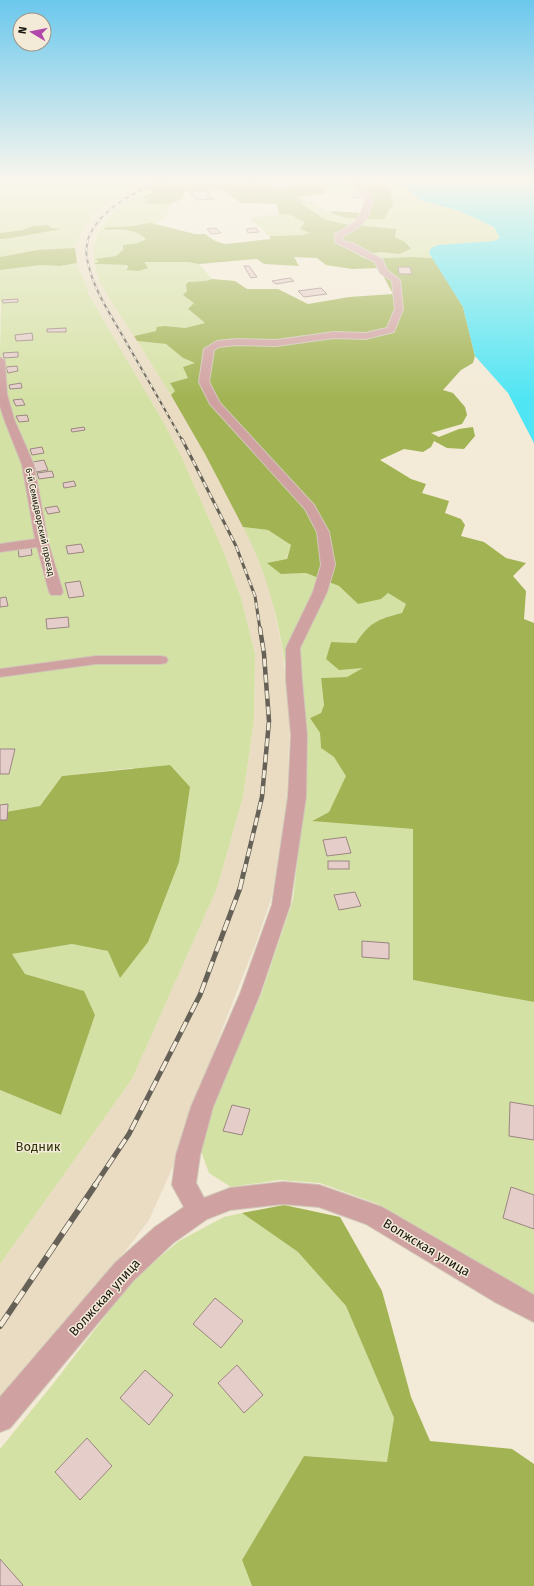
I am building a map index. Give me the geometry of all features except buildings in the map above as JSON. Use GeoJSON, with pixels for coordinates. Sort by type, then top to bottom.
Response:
{"type":"FeatureCollection","features":[{"type":"Feature","properties":{"kind":"street"},"geometry":{"type":"LineString","coordinates":[[199,1211],[184,1184],[188,1155],[202,1107],[250,994],[281,905],[297,797],[299,735],[294,680],[293,648],[320,592],[328,565],[323,532],[310,508],[215,404],[204,382],[209,349],[217,344],[236,342],[276,343],[334,335],[365,336],[391,330],[399,309],[396,280],[383,271],[380,261],[363,252]]}},
{"type":"Feature","properties":{"kind":"street","name":"6-й Семидворский проезд"},"geometry":{"type":"LineString","coordinates":[[0,360],[1,395],[28,465],[42,542],[56,592]]}},
{"type":"Feature","properties":{"kind":"street"},"geometry":{"type":"LineString","coordinates":[[0,548],[42,542]]}},
{"type":"Feature","properties":{"kind":"street"},"geometry":{"type":"LineString","coordinates":[[0,673],[96,660],[161,660]]}},
{"type":"Feature","properties":{"kind":"street","name":"Волжская улица"},"geometry":{"type":"LineString","coordinates":[[0,1418],[124,1272],[164,1235],[199,1211],[230,1199],[283,1192],[319,1196],[373,1215],[504,1293],[534,1309]]}},
{"type":"Feature","properties":{"kind":"shaded area"},"geometry":{"type":"Polygon","coordinates":[[[76,252],[93,252],[95,268],[108,295],[185,417],[252,543],[270,589],[282,648],[290,717],[287,798],[272,896],[172,1169],[149,1220],[118,1261],[25,1366],[0,1397],[0,1264],[132,1079],[217,888],[243,797],[254,720],[255,654],[241,598],[222,548],[182,458],[164,423],[90,297],[77,263],[76,252]]]}},
{"type":"Feature","properties":{"kind":"green space"},"geometry":{"type":"Polygon","coordinates":[[[0,252],[26,252],[0,257],[0,252]]]}},
{"type":"Feature","properties":{"kind":"green space"},"geometry":{"type":"Polygon","coordinates":[[[26,252],[76,252],[77,263],[60,266],[41,265],[0,270],[0,257],[26,252]]]}},
{"type":"Feature","properties":{"kind":"green space"},"geometry":{"type":"Polygon","coordinates":[[[94,252],[121,252],[116,256],[96,259],[99,261],[95,264],[127,265],[126,270],[143,262],[189,262],[199,264],[212,279],[189,282],[195,303],[188,310],[205,323],[185,328],[165,326],[156,331],[134,336],[101,283],[95,266],[94,252]]]}},
{"type":"Feature","properties":{"kind":"green space"},"geometry":{"type":"Polygon","coordinates":[[[121,252],[380,252],[359,256],[367,259],[410,257],[433,258],[463,307],[475,356],[473,363],[461,370],[443,390],[453,393],[465,407],[467,415],[462,424],[431,433],[439,437],[459,429],[473,427],[475,436],[464,449],[447,448],[434,441],[431,447],[423,452],[404,449],[380,460],[411,479],[426,484],[422,493],[449,501],[445,513],[461,519],[465,525],[461,536],[484,542],[506,558],[526,563],[513,576],[526,591],[524,619],[534,623],[534,1002],[413,980],[413,829],[312,821],[329,812],[346,776],[334,757],[321,748],[320,733],[310,718],[321,713],[324,705],[321,678],[347,677],[363,668],[339,670],[326,659],[331,642],[356,643],[366,630],[375,622],[402,613],[406,604],[388,593],[381,599],[358,604],[339,586],[306,573],[281,574],[267,563],[287,559],[291,545],[268,530],[243,527],[205,454],[171,395],[175,391],[170,383],[188,378],[183,367],[195,363],[183,358],[166,344],[137,341],[134,336],[156,331],[157,327],[165,326],[185,328],[205,323],[188,309],[194,303],[183,295],[187,291],[186,284],[189,282],[212,279],[235,281],[247,289],[278,289],[308,304],[349,297],[393,294],[379,268],[352,269],[326,265],[317,258],[294,257],[299,266],[264,264],[257,259],[199,264],[188,262],[144,262],[148,268],[138,271],[126,270],[128,267],[127,265],[94,264],[99,261],[95,259],[116,256],[121,252]]]}},
{"type":"Feature","properties":{"kind":"green space"},"geometry":{"type":"Polygon","coordinates":[[[380,252],[399,254],[400,252],[429,252],[433,258],[410,257],[367,259],[358,256],[380,252]]]}},
{"type":"Feature","properties":{"kind":"green space"},"geometry":{"type":"Polygon","coordinates":[[[380,252],[404,252],[399,254],[380,252]]]}},
{"type":"Feature","properties":{"kind":"green space","name":"Водник"},"geometry":{"type":"Polygon","coordinates":[[[77,263],[90,297],[164,423],[182,458],[222,548],[241,598],[255,654],[254,720],[243,797],[217,888],[132,1079],[0,1264],[0,1090],[61,1115],[95,1015],[84,991],[25,974],[11,954],[72,944],[109,951],[120,977],[133,768],[62,776],[40,806],[0,813],[0,549],[32,546],[39,549],[6,390],[3,360],[0,355],[0,270],[41,265],[60,266],[77,263]]]}},
{"type":"Feature","properties":{"kind":"green space"},"geometry":{"type":"Polygon","coordinates":[[[137,341],[166,344],[183,358],[196,363],[188,378],[170,383],[175,391],[171,395],[137,341]]]}},
{"type":"Feature","properties":{"kind":"green space"},"geometry":{"type":"Polygon","coordinates":[[[0,398],[26,465],[38,537],[0,547],[0,398]]]}},
{"type":"Feature","properties":{"kind":"green space"},"geometry":{"type":"Polygon","coordinates":[[[243,527],[268,530],[291,545],[281,574],[306,573],[339,586],[358,604],[388,593],[406,604],[402,613],[375,622],[366,630],[356,643],[331,642],[326,659],[339,669],[364,668],[347,677],[321,678],[324,705],[321,713],[310,718],[320,733],[321,748],[334,757],[347,776],[329,812],[313,820],[413,829],[413,980],[534,1002],[534,1294],[512,1284],[378,1204],[320,1183],[279,1180],[231,1187],[209,1173],[199,1146],[210,1108],[261,995],[293,900],[302,820],[284,819],[290,747],[286,670],[270,594],[258,559],[243,527]]]}},
{"type":"Feature","properties":{"kind":"green space"},"geometry":{"type":"Polygon","coordinates":[[[170,765],[190,787],[179,862],[148,942],[120,978],[108,951],[72,944],[12,954],[25,974],[84,991],[95,1015],[61,1115],[0,1090],[0,813],[40,806],[62,776],[170,765]]]}},
{"type":"Feature","properties":{"kind":"green space"},"geometry":{"type":"Polygon","coordinates":[[[284,1205],[340,1217],[382,1291],[411,1397],[430,1441],[512,1449],[534,1464],[534,1586],[252,1586],[242,1560],[304,1456],[387,1462],[394,1418],[346,1306],[298,1252],[242,1213],[284,1205]]]}},
{"type":"Feature","properties":{"kind":"green space"},"geometry":{"type":"Polygon","coordinates":[[[242,1213],[298,1252],[346,1306],[394,1418],[388,1462],[304,1456],[242,1560],[252,1586],[0,1586],[0,1449],[53,1384],[133,1280],[179,1241],[224,1217],[242,1213]]]}},
{"type":"Feature","properties":{"kind":"water"},"geometry":{"type":"Polygon","coordinates":[[[534,252],[534,443],[508,393],[475,356],[463,307],[429,253],[534,252]]]}},
{"type":"Feature","properties":{"kind":"railway"},"geometry":{"type":"LineString","coordinates":[[87,252],[87,260],[94,283],[104,303],[182,440]]}},
{"type":"Feature","properties":{"kind":"railway"},"geometry":{"type":"LineString","coordinates":[[182,439],[236,546],[255,596],[260,629]]}},
{"type":"Feature","properties":{"kind":"railway"},"geometry":{"type":"LineString","coordinates":[[244,872],[262,797],[269,721],[264,654],[260,628]]}},
{"type":"Feature","properties":{"kind":"railway"},"geometry":{"type":"LineString","coordinates":[[95,1185],[129,1134],[200,995],[240,888],[244,871]]}},
{"type":"Feature","properties":{"kind":"railway"},"geometry":{"type":"LineString","coordinates":[[0,1326],[96,1184]]}}]}
